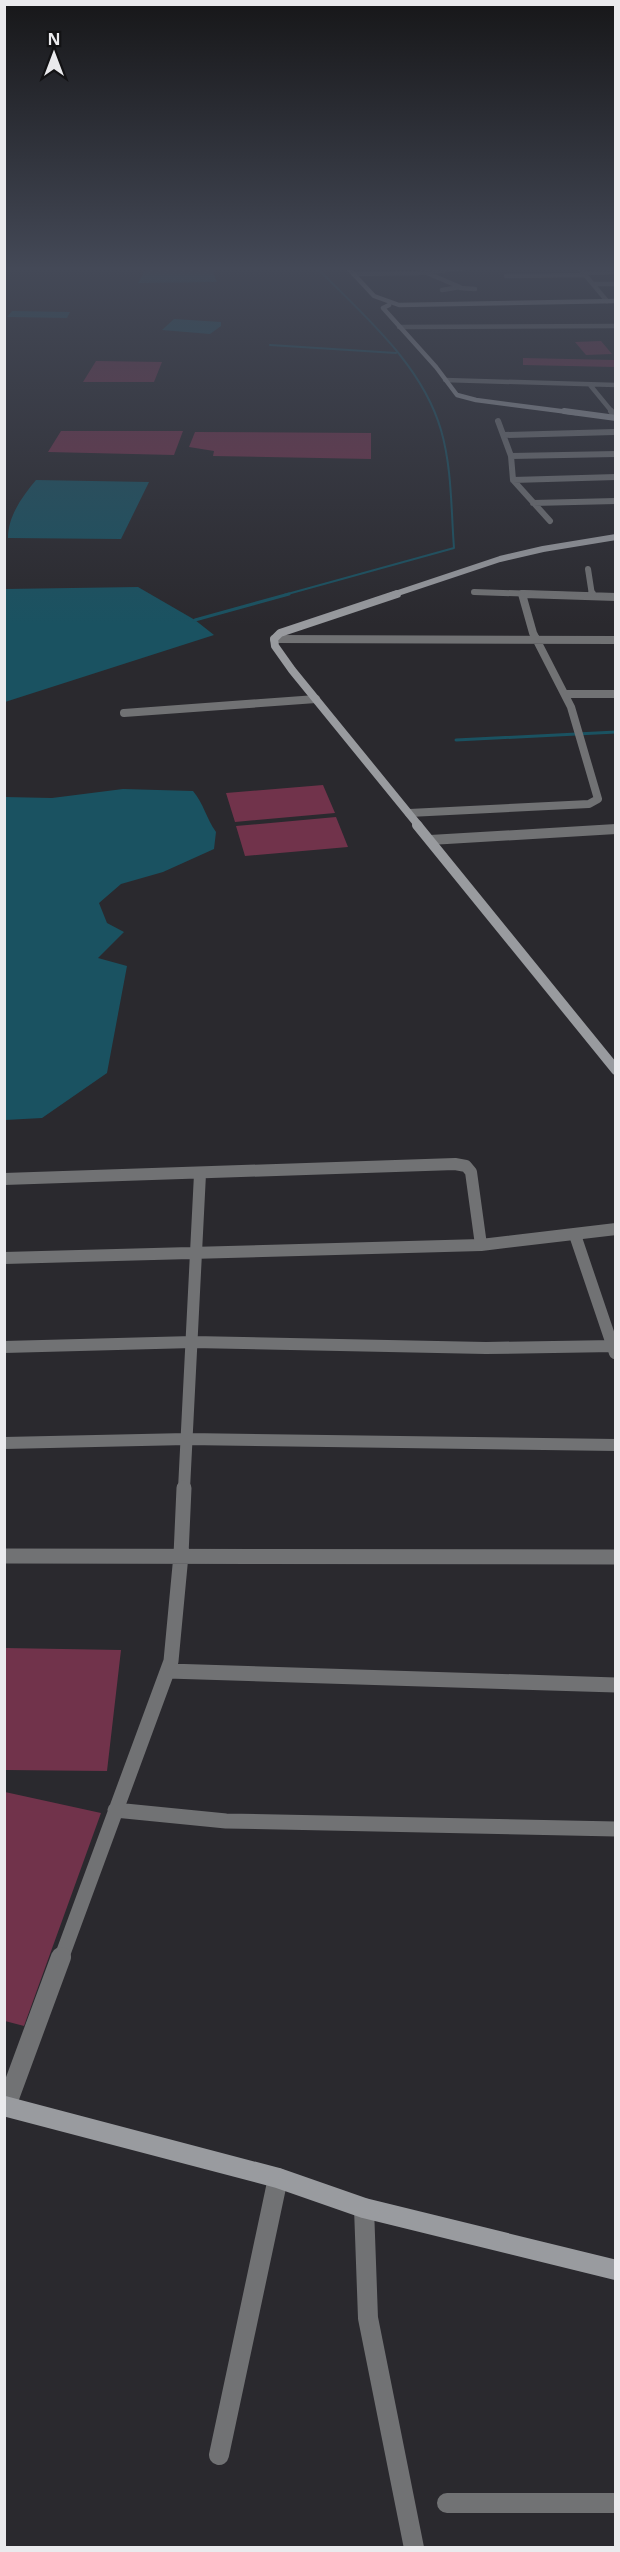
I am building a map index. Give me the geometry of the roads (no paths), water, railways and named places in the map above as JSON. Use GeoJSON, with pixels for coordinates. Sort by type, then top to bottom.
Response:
{"type":"FeatureCollection","features":[{"type":"Feature","properties":{"kind":"street"},"geometry":{"type":"LineString","coordinates":[[451,387],[457,395],[464,397],[615,417]]}},
{"type":"Feature","properties":{"kind":"street"},"geometry":{"type":"LineString","coordinates":[[592,387],[615,417]]}},
{"type":"Feature","properties":{"kind":"street"},"geometry":{"type":"LineString","coordinates":[[498,421],[511,456],[513,480],[550,521]]}},
{"type":"Feature","properties":{"kind":"street"},"geometry":{"type":"LineString","coordinates":[[505,435],[615,432]]}},
{"type":"Feature","properties":{"kind":"street"},"geometry":{"type":"LineString","coordinates":[[511,456],[615,454]]}},
{"type":"Feature","properties":{"kind":"street"},"geometry":{"type":"LineString","coordinates":[[513,480],[615,477]]}},
{"type":"Feature","properties":{"kind":"street"},"geometry":{"type":"LineString","coordinates":[[533,503],[615,501]]}},
{"type":"Feature","properties":{"kind":"street"},"geometry":{"type":"LineString","coordinates":[[274,639],[280,633],[500,559],[615,537]]}},
{"type":"Feature","properties":{"kind":"street"},"geometry":{"type":"LineString","coordinates":[[588,569],[592,596]]}},
{"type":"Feature","properties":{"kind":"street"},"geometry":{"type":"LineString","coordinates":[[474,592],[615,597]]}},
{"type":"Feature","properties":{"kind":"street"},"geometry":{"type":"LineString","coordinates":[[409,813],[594,802],[598,799],[566,694],[535,639],[525,612],[522,594]]}},
{"type":"Feature","properties":{"kind":"street"},"geometry":{"type":"LineString","coordinates":[[274,639],[615,640]]}},
{"type":"Feature","properties":{"kind":"street"},"geometry":{"type":"LineString","coordinates":[[274,639],[275,646],[292,670],[615,1070]]}},
{"type":"Feature","properties":{"kind":"street"},"geometry":{"type":"LineString","coordinates":[[566,694],[615,694]]}},
{"type":"Feature","properties":{"kind":"street"},"geometry":{"type":"LineString","coordinates":[[124,713],[316,699]]}},
{"type":"Feature","properties":{"kind":"street"},"geometry":{"type":"LineString","coordinates":[[430,840],[615,829]]}},
{"type":"Feature","properties":{"kind":"street"},"geometry":{"type":"LineString","coordinates":[[4,1179],[454,1164],[466,1166],[471,1172],[481,1245]]}},
{"type":"Feature","properties":{"kind":"street"},"geometry":{"type":"LineString","coordinates":[[200,1174],[181,1555],[171,1661],[5,2106],[278,2178],[364,2208],[615,2270]]}},
{"type":"Feature","properties":{"kind":"street"},"geometry":{"type":"LineString","coordinates":[[4,1258],[481,1245],[615,1229]]}},
{"type":"Feature","properties":{"kind":"street"},"geometry":{"type":"LineString","coordinates":[[4,1347],[193,1342],[615,1350],[576,1235]]}},
{"type":"Feature","properties":{"kind":"street"},"geometry":{"type":"LineString","coordinates":[[4,1443],[187,1439],[615,1445]]}},
{"type":"Feature","properties":{"kind":"street"},"geometry":{"type":"LineString","coordinates":[[4,1556],[615,1557]]}},
{"type":"Feature","properties":{"kind":"street"},"geometry":{"type":"LineString","coordinates":[[168,1671],[615,1685]]}},
{"type":"Feature","properties":{"kind":"street"},"geometry":{"type":"LineString","coordinates":[[115,1810],[226,1821],[615,1829]]}},
{"type":"Feature","properties":{"kind":"street"},"geometry":{"type":"LineString","coordinates":[[219,2455],[278,2178]]}},
{"type":"Feature","properties":{"kind":"street"},"geometry":{"type":"LineString","coordinates":[[364,2208],[368,2318],[414,2547]]}},
{"type":"Feature","properties":{"kind":"street"},"geometry":{"type":"LineString","coordinates":[[447,2503],[615,2504]]}},
{"type":"Feature","properties":{"kind":"water"},"geometry":{"type":"Polygon","coordinates":[[[36,480],[149,482],[121,539],[8,538],[13,514],[36,480]]]}},
{"type":"Feature","properties":{"kind":"water"},"geometry":{"type":"Polygon","coordinates":[[[138,587],[195,620],[214,635],[5,702],[5,589],[138,587]]]}},
{"type":"Feature","properties":{"kind":"water"},"geometry":{"type":"Polygon","coordinates":[[[123,789],[193,791],[216,832],[214,849],[163,872],[121,884],[99,903],[107,923],[124,932],[98,958],[127,966],[107,1073],[42,1118],[5,1120],[5,797],[52,798],[123,789]]]}},
{"type":"Feature","properties":{"kind":"waterway"},"geometry":{"type":"LineString","coordinates":[[284,595],[454,548],[451,489],[445,444],[432,406],[422,387]]}},
{"type":"Feature","properties":{"kind":"waterway"},"geometry":{"type":"LineString","coordinates":[[195,620],[289,594]]}},
{"type":"Feature","properties":{"kind":"waterway"},"geometry":{"type":"LineString","coordinates":[[456,740],[616,732]]}}]}
